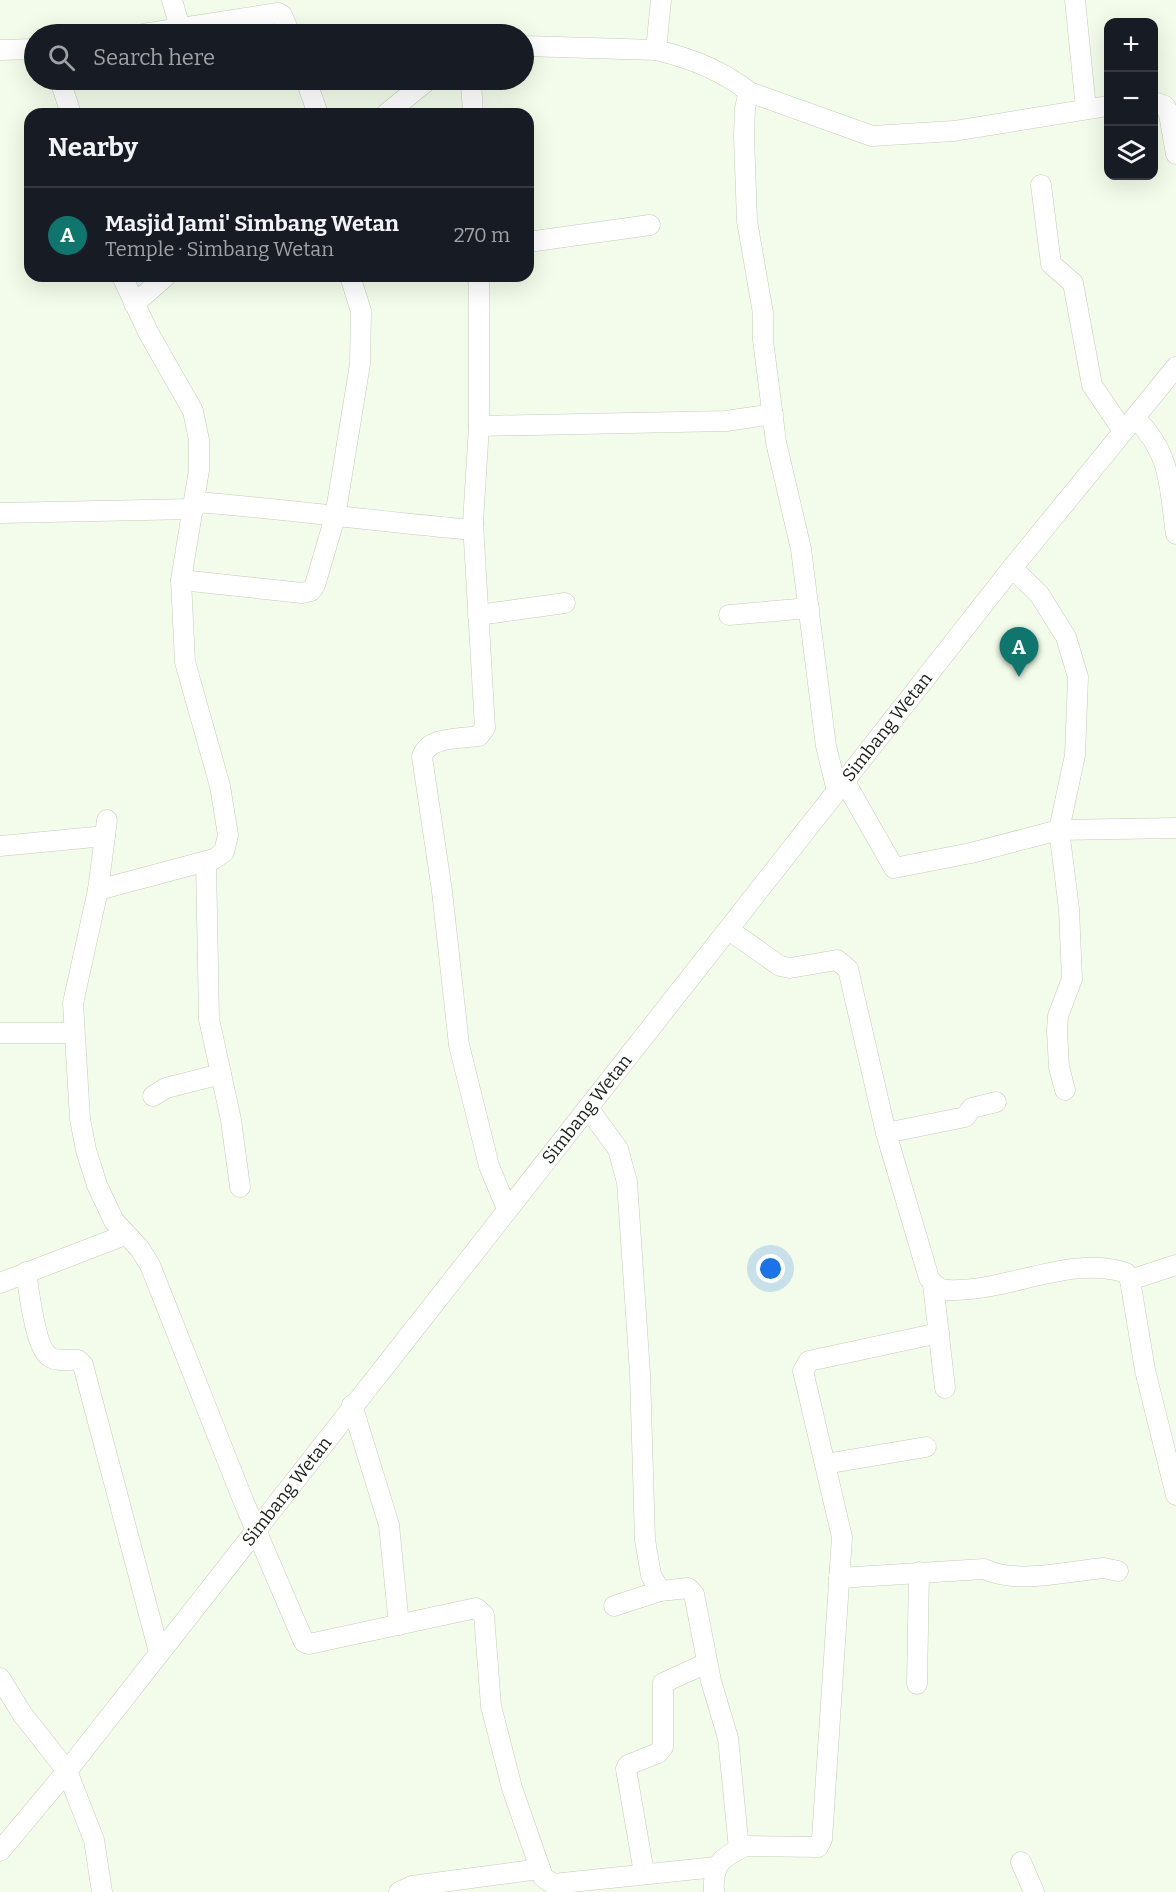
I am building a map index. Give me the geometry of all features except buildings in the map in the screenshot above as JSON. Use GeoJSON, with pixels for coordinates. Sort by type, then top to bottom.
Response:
{"type":"FeatureCollection","features":[{"type":"Feature","properties":{"kind":"street"},"geometry":{"type":"LineString","coordinates":[[172,0],[179,24]]}},
{"type":"Feature","properties":{"kind":"street"},"geometry":{"type":"LineString","coordinates":[[656,50],[661,0]]}},
{"type":"Feature","properties":{"kind":"street"},"geometry":{"type":"LineString","coordinates":[[1076,0],[1086,109]]}},
{"type":"Feature","properties":{"kind":"street"},"geometry":{"type":"LineString","coordinates":[[205,24],[273,13],[285,8],[288,24]]}},
{"type":"Feature","properties":{"kind":"street"},"geometry":{"type":"LineString","coordinates":[[534,46],[656,50],[699,63],[736,81],[749,92],[872,136],[954,131],[1104,107]]}},
{"type":"Feature","properties":{"kind":"street"},"geometry":{"type":"LineString","coordinates":[[0,50],[24,49]]}},
{"type":"Feature","properties":{"kind":"street"},"geometry":{"type":"LineString","coordinates":[[63,90],[69,108]]}},
{"type":"Feature","properties":{"kind":"street"},"geometry":{"type":"LineString","coordinates":[[310,90],[316,108]]}},
{"type":"Feature","properties":{"kind":"street"},"geometry":{"type":"LineString","coordinates":[[393,108],[416,90]]}},
{"type":"Feature","properties":{"kind":"street"},"geometry":{"type":"LineString","coordinates":[[472,90],[473,108]]}},
{"type":"Feature","properties":{"kind":"street"},"geometry":{"type":"LineString","coordinates":[[749,92],[745,108],[744,136],[747,221],[763,313],[763,340],[776,442],[801,549],[826,746],[841,787],[894,868],[971,853],[1059,830],[1176,828]]}},
{"type":"Feature","properties":{"kind":"street"},"geometry":{"type":"LineString","coordinates":[[1158,102],[1169,114],[1176,154]]}},
{"type":"Feature","properties":{"kind":"street"},"geometry":{"type":"LineString","coordinates":[[1041,185],[1051,264],[1073,283],[1092,385],[1129,424],[1152,435],[1165,460],[1176,534]]}},
{"type":"Feature","properties":{"kind":"street"},"geometry":{"type":"LineString","coordinates":[[534,241],[650,225]]}},
{"type":"Feature","properties":{"kind":"street"},"geometry":{"type":"LineString","coordinates":[[98,890],[206,862],[224,852],[228,835],[217,769],[186,670],[181,580],[199,470],[198,425],[193,411],[134,304],[125,282]]}},
{"type":"Feature","properties":{"kind":"street"},"geometry":{"type":"LineString","coordinates":[[134,304],[159,282]]}},
{"type":"Feature","properties":{"kind":"street"},"geometry":{"type":"LineString","coordinates":[[181,580],[302,594],[311,591],[315,585],[335,517],[360,364],[361,311],[352,282]]}},
{"type":"Feature","properties":{"kind":"street"},"geometry":{"type":"LineString","coordinates":[[479,282],[479,426],[473,523],[485,728],[479,736],[433,743],[426,747],[422,757],[442,891],[459,1046],[489,1166],[507,1209]]}},
{"type":"Feature","properties":{"kind":"street","name":"Simbang Wetan"},"geometry":{"type":"LineString","coordinates":[[0,1851],[67,1772],[255,1528],[729,930],[1012,568],[1176,367]]}},
{"type":"Feature","properties":{"kind":"street"},"geometry":{"type":"LineString","coordinates":[[479,426],[726,420],[773,414]]}},
{"type":"Feature","properties":{"kind":"street"},"geometry":{"type":"LineString","coordinates":[[0,513],[195,505],[256,506],[335,517],[463,530],[470,528],[473,523]]}},
{"type":"Feature","properties":{"kind":"street"},"geometry":{"type":"LineString","coordinates":[[1012,568],[1040,594],[1066,637],[1078,677],[1075,755],[1059,830],[1069,909],[1072,979],[1058,1016],[1057,1031],[1059,1067],[1065,1090]]}},
{"type":"Feature","properties":{"kind":"street"},"geometry":{"type":"LineString","coordinates":[[478,615],[565,603]]}},
{"type":"Feature","properties":{"kind":"street"},"geometry":{"type":"LineString","coordinates":[[729,615],[809,608]]}},
{"type":"Feature","properties":{"kind":"street"},"geometry":{"type":"LineString","coordinates":[[0,846],[106,828],[98,890],[73,1003],[77,1090],[86,1150],[110,1212],[125,1235],[140,1249],[150,1265],[255,1528],[307,1645],[476,1608],[481,1610],[484,1615],[491,1706],[512,1788],[547,1881]]}},
{"type":"Feature","properties":{"kind":"street"},"geometry":{"type":"LineString","coordinates":[[206,862],[209,1019],[231,1120],[240,1187]]}},
{"type":"Feature","properties":{"kind":"street"},"geometry":{"type":"LineString","coordinates":[[729,930],[780,966],[790,968],[837,960],[848,969],[886,1133],[929,1278],[933,1284],[945,1388]]}},
{"type":"Feature","properties":{"kind":"street"},"geometry":{"type":"LineString","coordinates":[[0,1033],[74,1033]]}},
{"type":"Feature","properties":{"kind":"street"},"geometry":{"type":"LineString","coordinates":[[153,1096],[166,1088],[221,1074]]}},
{"type":"Feature","properties":{"kind":"street"},"geometry":{"type":"LineString","coordinates":[[886,1133],[965,1117],[972,1108],[996,1102]]}},
{"type":"Feature","properties":{"kind":"street"},"geometry":{"type":"LineString","coordinates":[[588,1108],[618,1149],[627,1182],[640,1373],[645,1540],[651,1575],[660,1591]]}},
{"type":"Feature","properties":{"kind":"street"},"geometry":{"type":"LineString","coordinates":[[0,1283],[125,1235]]}},
{"type":"Feature","properties":{"kind":"street"},"geometry":{"type":"LineString","coordinates":[[1130,1280],[1176,1264]]}},
{"type":"Feature","properties":{"kind":"street"},"geometry":{"type":"LineString","coordinates":[[933,1284],[946,1291],[986,1287],[1054,1273],[1106,1267],[1126,1273],[1130,1280],[1145,1370],[1171,1457],[1176,1496]]}},
{"type":"Feature","properties":{"kind":"street"},"geometry":{"type":"LineString","coordinates":[[26,1272],[40,1344],[46,1355],[53,1359],[78,1360],[83,1365],[159,1652]]}},
{"type":"Feature","properties":{"kind":"street"},"geometry":{"type":"LineString","coordinates":[[714,1892],[712,1873],[716,1867],[739,1849],[746,1846],[818,1847],[822,1839],[842,1538],[803,1371],[808,1360],[939,1333]]}},
{"type":"Feature","properties":{"kind":"street"},"geometry":{"type":"LineString","coordinates":[[352,1405],[389,1525],[399,1625]]}},
{"type":"Feature","properties":{"kind":"street"},"geometry":{"type":"LineString","coordinates":[[825,1464],[926,1447]]}},
{"type":"Feature","properties":{"kind":"street"},"geometry":{"type":"LineString","coordinates":[[839,1578],[984,1569],[999,1575],[1017,1576],[1104,1568],[1118,1570]]}},
{"type":"Feature","properties":{"kind":"street"},"geometry":{"type":"LineString","coordinates":[[918,1684],[920,1572]]}},
{"type":"Feature","properties":{"kind":"street"},"geometry":{"type":"LineString","coordinates":[[614,1606],[660,1591],[688,1588],[694,1594],[707,1663],[728,1738],[739,1849]]}},
{"type":"Feature","properties":{"kind":"street"},"geometry":{"type":"LineString","coordinates":[[644,1873],[626,1769],[628,1765],[658,1753],[663,1747],[663,1683],[707,1663]]}},
{"type":"Feature","properties":{"kind":"street"},"geometry":{"type":"LineString","coordinates":[[0,1678],[23,1716],[67,1772],[94,1840],[102,1892]]}},
{"type":"Feature","properties":{"kind":"street"},"geometry":{"type":"LineString","coordinates":[[1021,1862],[1034,1892]]}},
{"type":"Feature","properties":{"kind":"street"},"geometry":{"type":"LineString","coordinates":[[399,1892],[412,1886],[547,1881],[553,1884],[716,1867]]}},
{"type":"Feature","properties":{"kind":"place","name":"Masjid Jami' Simbang Wetan"},"geometry":{"type":"Point","coordinates":[1019,677]}}]}
